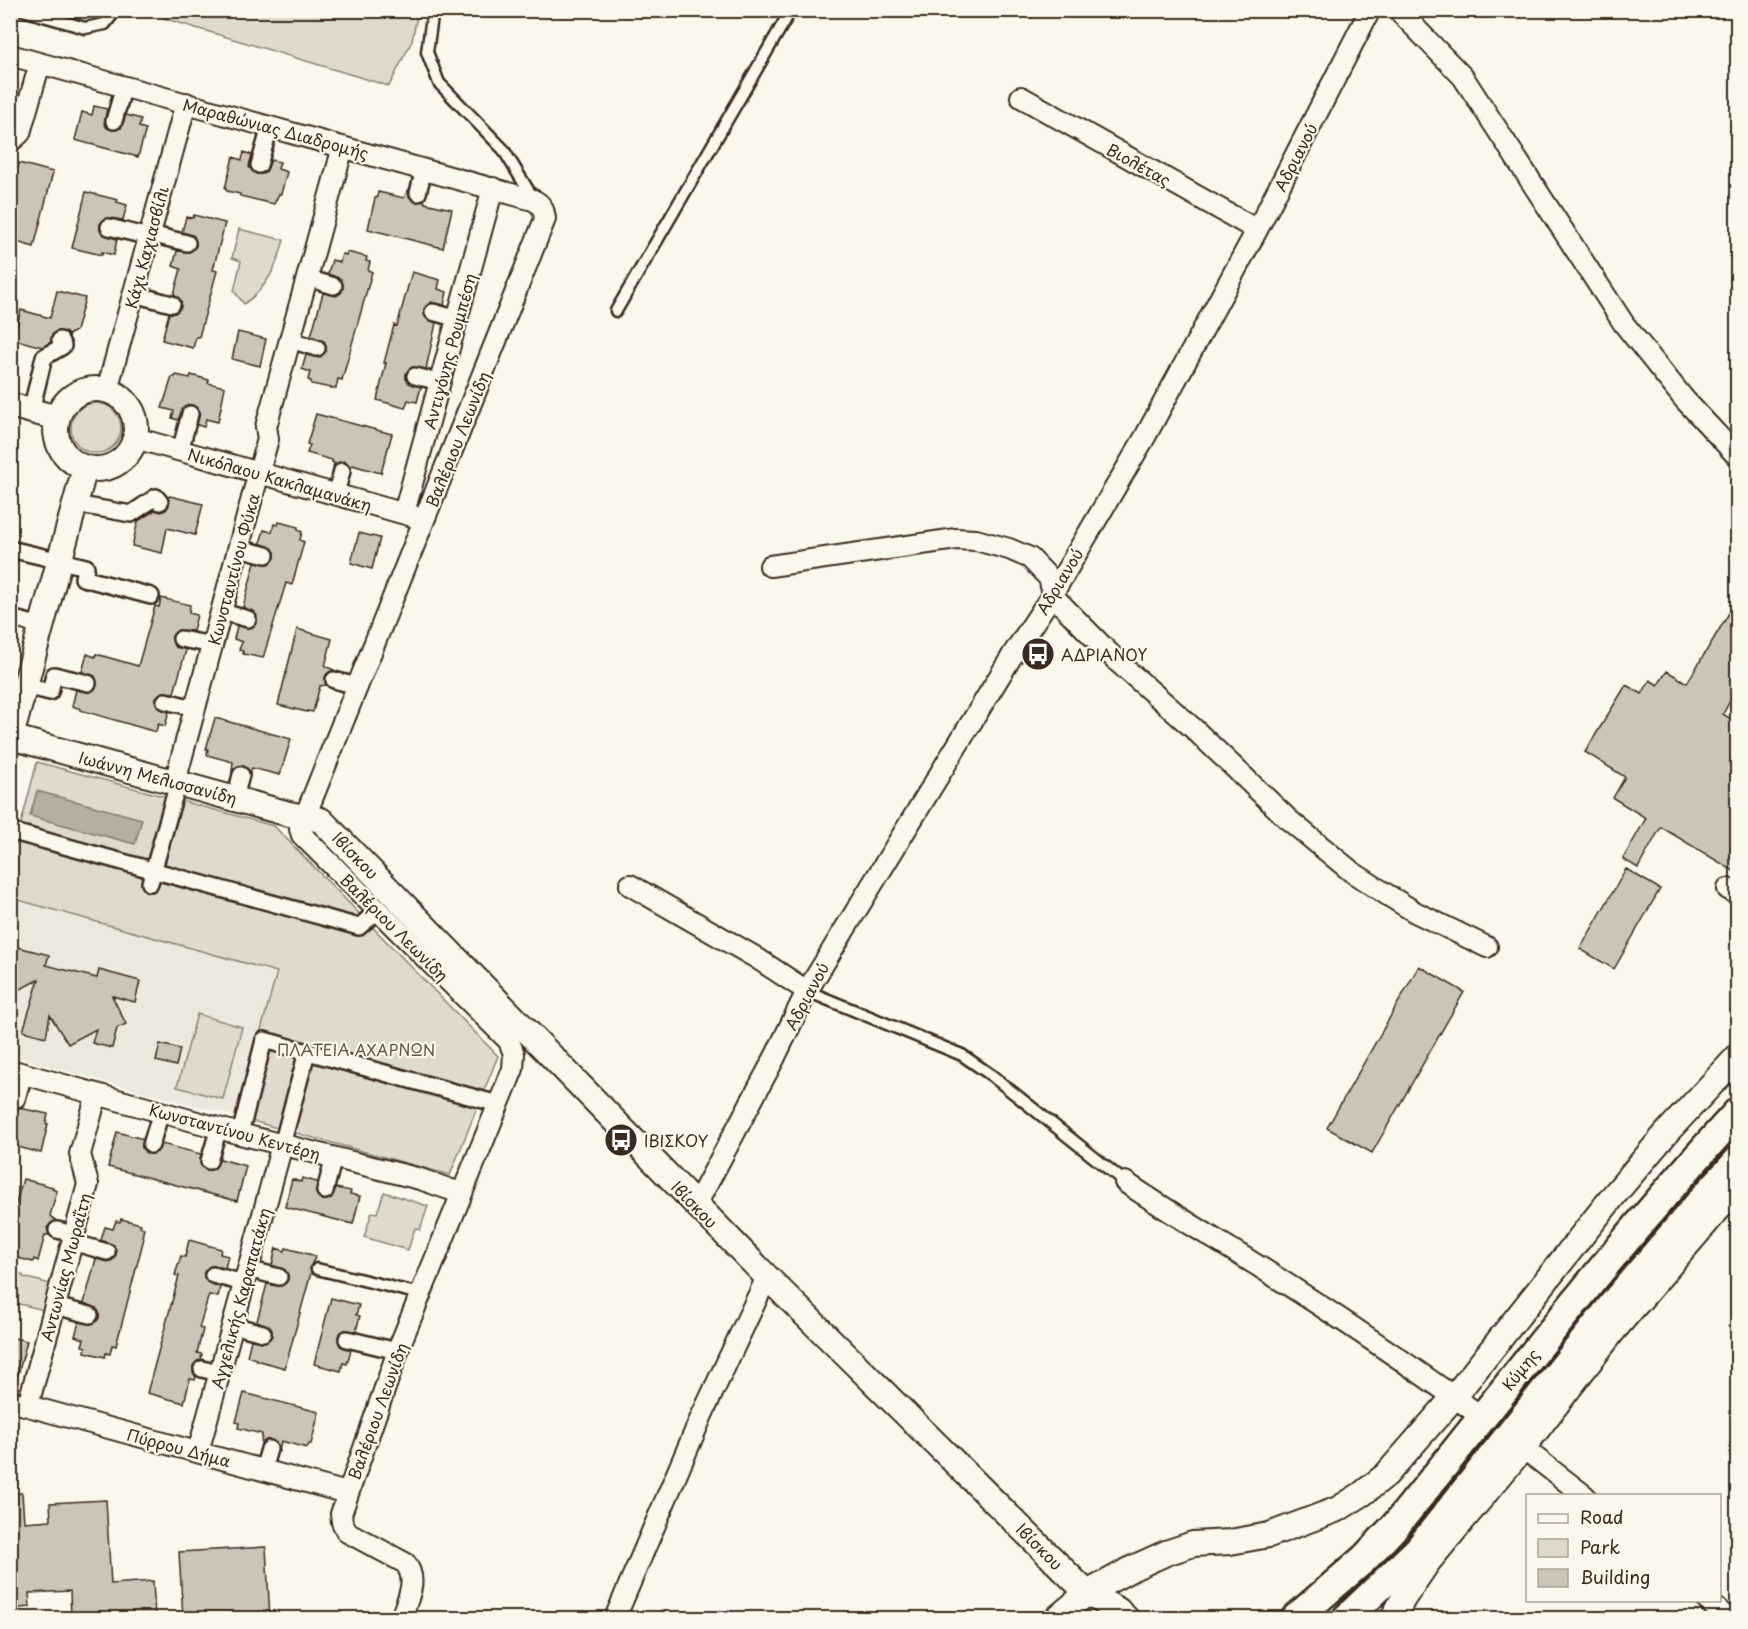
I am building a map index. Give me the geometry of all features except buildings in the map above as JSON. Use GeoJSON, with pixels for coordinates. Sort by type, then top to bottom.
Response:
{"type":"FeatureCollection","features":[{"type":"Feature","properties":{"kind":"main road","name":"Κύμης"},"geometry":{"type":"LineString","coordinates":[[1296,1618],[1365,1558],[1396,1525],[1594,1276],[1677,1178],[1737,1112]]}},
{"type":"Feature","properties":{"kind":"main road","name":"Κύμης"},"geometry":{"type":"LineString","coordinates":[[1347,1618],[1419,1549],[1620,1296],[1737,1161]]}},
{"type":"Feature","properties":{"kind":"street","name":"Αδριανού"},"geometry":{"type":"LineString","coordinates":[[696,1205],[775,1057],[807,991],[1052,595],[1145,437],[1257,230],[1370,10]]}},
{"type":"Feature","properties":{"kind":"street"},"geometry":{"type":"LineString","coordinates":[[1398,10],[1463,77],[1624,324],[1684,399],[1737,457]]}},
{"type":"Feature","properties":{"kind":"street","name":"Μαραθώνιας Διαδρομής"},"geometry":{"type":"LineString","coordinates":[[10,55],[537,202]]}},
{"type":"Feature","properties":{"kind":"street"},"geometry":{"type":"LineString","coordinates":[[10,142],[20,134],[40,63]]}},
{"type":"Feature","properties":{"kind":"street"},"geometry":{"type":"LineString","coordinates":[[114,120],[124,86]]}},
{"type":"Feature","properties":{"kind":"street","name":"Βιολέτας"},"geometry":{"type":"LineString","coordinates":[[1021,97],[1257,230]]}},
{"type":"Feature","properties":{"kind":"street","name":"Κάχι Καχιασβίλι"},"geometry":{"type":"LineString","coordinates":[[107,390],[186,103]]}},
{"type":"Feature","properties":{"kind":"street"},"geometry":{"type":"LineString","coordinates":[[259,165],[270,127]]}},
{"type":"Feature","properties":{"kind":"street","name":"Κωνσταντίνου Φύκα"},"geometry":{"type":"LineString","coordinates":[[177,782],[195,708],[260,473],[268,439],[266,427],[343,147]]}},
{"type":"Feature","properties":{"kind":"street"},"geometry":{"type":"LineString","coordinates":[[418,193],[424,169]]}},
{"type":"Feature","properties":{"kind":"street","name":"Αντιγόνης Ρουμπέση"},"geometry":{"type":"LineString","coordinates":[[404,513],[493,188]]}},
{"type":"Feature","properties":{"kind":"street","name":"Βαλέριου Λεωνίδη"},"geometry":{"type":"LineString","coordinates":[[401,1618],[412,1584],[410,1569],[405,1563],[347,1532],[341,1514],[397,1351],[460,1192],[513,1069],[514,1054],[509,1041],[302,835],[300,829],[545,219],[544,211],[537,202]]}},
{"type":"Feature","properties":{"kind":"street"},"geometry":{"type":"LineString","coordinates":[[110,228],[187,243]]}},
{"type":"Feature","properties":{"kind":"street"},"geometry":{"type":"LineString","coordinates":[[307,278],[334,286]]}},
{"type":"Feature","properties":{"kind":"street"},"geometry":{"type":"LineString","coordinates":[[133,294],[172,304]]}},
{"type":"Feature","properties":{"kind":"street"},"geometry":{"type":"LineString","coordinates":[[433,312],[458,319]]}},
{"type":"Feature","properties":{"kind":"street"},"geometry":{"type":"LineString","coordinates":[[57,418],[21,408],[44,357],[63,346],[60,340]]}},
{"type":"Feature","properties":{"kind":"street"},"geometry":{"type":"LineString","coordinates":[[290,340],[317,348]]}},
{"type":"Feature","properties":{"kind":"street"},"geometry":{"type":"LineString","coordinates":[[415,376],[440,382]]}},
{"type":"Feature","properties":{"kind":"street"},"geometry":{"type":"LineString","coordinates":[[94,388],[107,390],[121,397],[131,408],[136,423],[135,438],[130,450],[122,460],[111,467],[85,468],[64,454],[58,443],[57,418],[71,398],[82,391],[94,388]]}},
{"type":"Feature","properties":{"kind":"street"},"geometry":{"type":"LineString","coordinates":[[180,451],[190,414]]}},
{"type":"Feature","properties":{"kind":"street","name":"Νικόλαου Κακλαμανάκη"},"geometry":{"type":"LineString","coordinates":[[135,438],[425,520]]}},
{"type":"Feature","properties":{"kind":"street"},"geometry":{"type":"LineString","coordinates":[[11,738],[85,468]]}},
{"type":"Feature","properties":{"kind":"street"},"geometry":{"type":"LineString","coordinates":[[336,494],[342,471]]}},
{"type":"Feature","properties":{"kind":"street"},"geometry":{"type":"LineString","coordinates":[[75,504],[131,514],[156,497],[160,502]]}},
{"type":"Feature","properties":{"kind":"street"},"geometry":{"type":"LineString","coordinates":[[770,566],[956,539],[976,540],[1009,549],[1030,558],[1050,579],[1052,595],[1119,663],[1194,729],[1289,820],[1352,872],[1415,912],[1487,947]]}},
{"type":"Feature","properties":{"kind":"street"},"geometry":{"type":"LineString","coordinates":[[239,548],[266,555]]}},
{"type":"Feature","properties":{"kind":"street"},"geometry":{"type":"LineString","coordinates":[[10,549],[86,567],[82,578],[151,596]]}},
{"type":"Feature","properties":{"kind":"street"},"geometry":{"type":"LineString","coordinates":[[222,612],[248,619]]}},
{"type":"Feature","properties":{"kind":"street"},"geometry":{"type":"LineString","coordinates":[[10,618],[42,626]]}},
{"type":"Feature","properties":{"kind":"street"},"geometry":{"type":"LineString","coordinates":[[182,639],[213,645]]}},
{"type":"Feature","properties":{"kind":"street"},"geometry":{"type":"LineString","coordinates":[[25,686],[50,692],[54,675],[88,683]]}},
{"type":"Feature","properties":{"kind":"street"},"geometry":{"type":"LineString","coordinates":[[334,680],[357,686]]}},
{"type":"Feature","properties":{"kind":"street"},"geometry":{"type":"LineString","coordinates":[[165,701],[195,708]]}},
{"type":"Feature","properties":{"kind":"street","name":"Ιωάννη Μελισσανίδη"},"geometry":{"type":"LineString","coordinates":[[11,738],[177,782],[238,787],[289,814],[305,816]]}},
{"type":"Feature","properties":{"kind":"street"},"geometry":{"type":"LineString","coordinates":[[152,877],[177,782]]}},
{"type":"Feature","properties":{"kind":"street","name":"Ιβίσκου"},"geometry":{"type":"LineString","coordinates":[[305,816],[321,820],[767,1277],[1087,1593],[1118,1610],[1126,1618]]}},
{"type":"Feature","properties":{"kind":"street"},"geometry":{"type":"LineString","coordinates":[[10,831],[152,877],[358,927],[378,910]]}},
{"type":"Feature","properties":{"kind":"street"},"geometry":{"type":"LineString","coordinates":[[630,885],[755,957],[807,991]]}},
{"type":"Feature","properties":{"kind":"street"},"geometry":{"type":"LineString","coordinates":[[240,1134],[264,1040],[498,1104]]}},
{"type":"Feature","properties":{"kind":"street"},"geometry":{"type":"LineString","coordinates":[[282,1144],[307,1052]]}},
{"type":"Feature","properties":{"kind":"street"},"geometry":{"type":"LineString","coordinates":[[1057,1618],[1087,1593],[1133,1568],[1193,1544],[1230,1542],[1269,1535],[1338,1509],[1386,1475],[1454,1397],[1614,1195],[1668,1131],[1737,1056]]}},
{"type":"Feature","properties":{"kind":"street"},"geometry":{"type":"LineString","coordinates":[[17,1072],[17,1099]]}},
{"type":"Feature","properties":{"kind":"street","name":"Κωνσταντίνου Κεντέρη"},"geometry":{"type":"LineString","coordinates":[[17,1072],[240,1134],[420,1179],[460,1192]]}},
{"type":"Feature","properties":{"kind":"street","name":"Αντωνίας Μωραΐτη"},"geometry":{"type":"LineString","coordinates":[[19,1403],[55,1306],[68,1236],[88,1184],[80,1154],[97,1094]]}},
{"type":"Feature","properties":{"kind":"street"},"geometry":{"type":"LineString","coordinates":[[151,1145],[161,1112]]}},
{"type":"Feature","properties":{"kind":"street"},"geometry":{"type":"LineString","coordinates":[[209,1161],[219,1128]]}},
{"type":"Feature","properties":{"kind":"street","name":"Αγγελικής Καραπατάκη"},"geometry":{"type":"LineString","coordinates":[[198,1452],[211,1371],[232,1325],[282,1144]]}},
{"type":"Feature","properties":{"kind":"street"},"geometry":{"type":"LineString","coordinates":[[325,1191],[334,1157]]}},
{"type":"Feature","properties":{"kind":"street"},"geometry":{"type":"LineString","coordinates":[[1125,1182],[1165,1210],[1333,1315],[1482,1417]]}},
{"type":"Feature","properties":{"kind":"street"},"geometry":{"type":"LineString","coordinates":[[1393,1618],[1428,1562],[1523,1448],[1614,1330],[1737,1185]]}},
{"type":"Feature","properties":{"kind":"street"},"geometry":{"type":"LineString","coordinates":[[68,1236],[107,1252]]}},
{"type":"Feature","properties":{"kind":"street"},"geometry":{"type":"LineString","coordinates":[[213,1275],[279,1277]]}},
{"type":"Feature","properties":{"kind":"street"},"geometry":{"type":"LineString","coordinates":[[615,1618],[702,1415],[767,1277]]}},
{"type":"Feature","properties":{"kind":"street"},"geometry":{"type":"LineString","coordinates":[[55,1306],[90,1315]]}},
{"type":"Feature","properties":{"kind":"street"},"geometry":{"type":"LineString","coordinates":[[232,1325],[263,1333]]}},
{"type":"Feature","properties":{"kind":"street"},"geometry":{"type":"LineString","coordinates":[[347,1339],[397,1351]]}},
{"type":"Feature","properties":{"kind":"street","name":"Πύρρου Δήμα"},"geometry":{"type":"LineString","coordinates":[[19,1403],[347,1493]]}},
{"type":"Feature","properties":{"kind":"street"},"geometry":{"type":"LineString","coordinates":[[1523,1448],[1582,1494]]}},
{"type":"Feature","properties":{"kind":"street"},"geometry":{"type":"LineString","coordinates":[[263,1470],[269,1449]]}},
{"type":"Feature","properties":{"kind":"street","name":"Ιβίσκου"},"geometry":{"type":"LineString","coordinates":[[1087,1593],[1098,1618]]}},
{"type":"Feature","properties":{"kind":"street"},"geometry":{"type":"LineString","coordinates":[[1709,1602],[1727,1618]]}},
{"type":"Feature","properties":{"kind":"lane"},"geometry":{"type":"LineString","coordinates":[[23,10],[85,28],[105,24],[116,10]]}},
{"type":"Feature","properties":{"kind":"lane"},"geometry":{"type":"LineString","coordinates":[[433,10],[427,52],[439,83],[503,149],[537,202]]}},
{"type":"Feature","properties":{"kind":"lane"},"geometry":{"type":"LineString","coordinates":[[616,311],[791,10]]}},
{"type":"Feature","properties":{"kind":"lane"},"geometry":{"type":"LineString","coordinates":[[807,991],[962,1055],[991,1075],[1125,1182]]}},
{"type":"Feature","properties":{"kind":"lane"},"geometry":{"type":"LineString","coordinates":[[317,1269],[420,1294]]}},
{"type":"Feature","properties":{"kind":"shaded area"},"geometry":{"type":"Polygon","coordinates":[[[37,791],[142,819],[135,844],[30,816],[37,791]]]}},
{"type":"Feature","properties":{"kind":"shaded area"},"geometry":{"type":"Polygon","coordinates":[[[10,898],[278,972],[237,1117],[11,1056],[10,898]]]}},
{"type":"Feature","properties":{"kind":"green space"},"geometry":{"type":"Polygon","coordinates":[[[157,11],[418,11],[412,41],[389,86],[163,18],[157,11]]]}},
{"type":"Feature","properties":{"kind":"green space"},"geometry":{"type":"Polygon","coordinates":[[[239,229],[284,240],[278,259],[265,284],[244,304],[234,291],[241,261],[232,258],[239,229]]]}},
{"type":"Feature","properties":{"kind":"green space"},"geometry":{"type":"Polygon","coordinates":[[[91,403],[101,403],[114,410],[121,423],[121,433],[114,446],[101,453],[91,453],[82,449],[75,442],[71,433],[71,423],[75,414],[82,407],[91,403]]]}},
{"type":"Feature","properties":{"kind":"green space","name":"ΠΛΑΤΕΙΑ ΑΧΑΡΝΩΝ"},"geometry":{"type":"Polygon","coordinates":[[[37,762],[274,826],[498,1056],[450,1175],[237,1117],[277,972],[11,898],[11,862],[37,762]]]}},
{"type":"Feature","properties":{"kind":"green space"},"geometry":{"type":"Polygon","coordinates":[[[197,1014],[242,1027],[223,1099],[177,1087],[197,1014]]]}},
{"type":"Feature","properties":{"kind":"green space"},"geometry":{"type":"Polygon","coordinates":[[[1737,1128],[1737,1146],[1692,1195],[1450,1495],[1440,1487],[1521,1384],[1737,1128]]]}},
{"type":"Feature","properties":{"kind":"green space"},"geometry":{"type":"Polygon","coordinates":[[[384,1192],[428,1206],[420,1230],[415,1228],[408,1250],[364,1237],[372,1212],[377,1213],[384,1192]]]}},
{"type":"Feature","properties":{"kind":"green space"},"geometry":{"type":"Polygon","coordinates":[[[11,1272],[51,1284],[44,1310],[11,1302],[11,1272]]]}},
{"type":"Feature","properties":{"kind":"place","name":"ΑΔΡΙΑΝΟΥ"},"geometry":{"type":"Point","coordinates":[1038,654]}},
{"type":"Feature","properties":{"kind":"place","name":"ΙΒΙΣΚΟΥ"},"geometry":{"type":"Point","coordinates":[621,1140]}}]}
